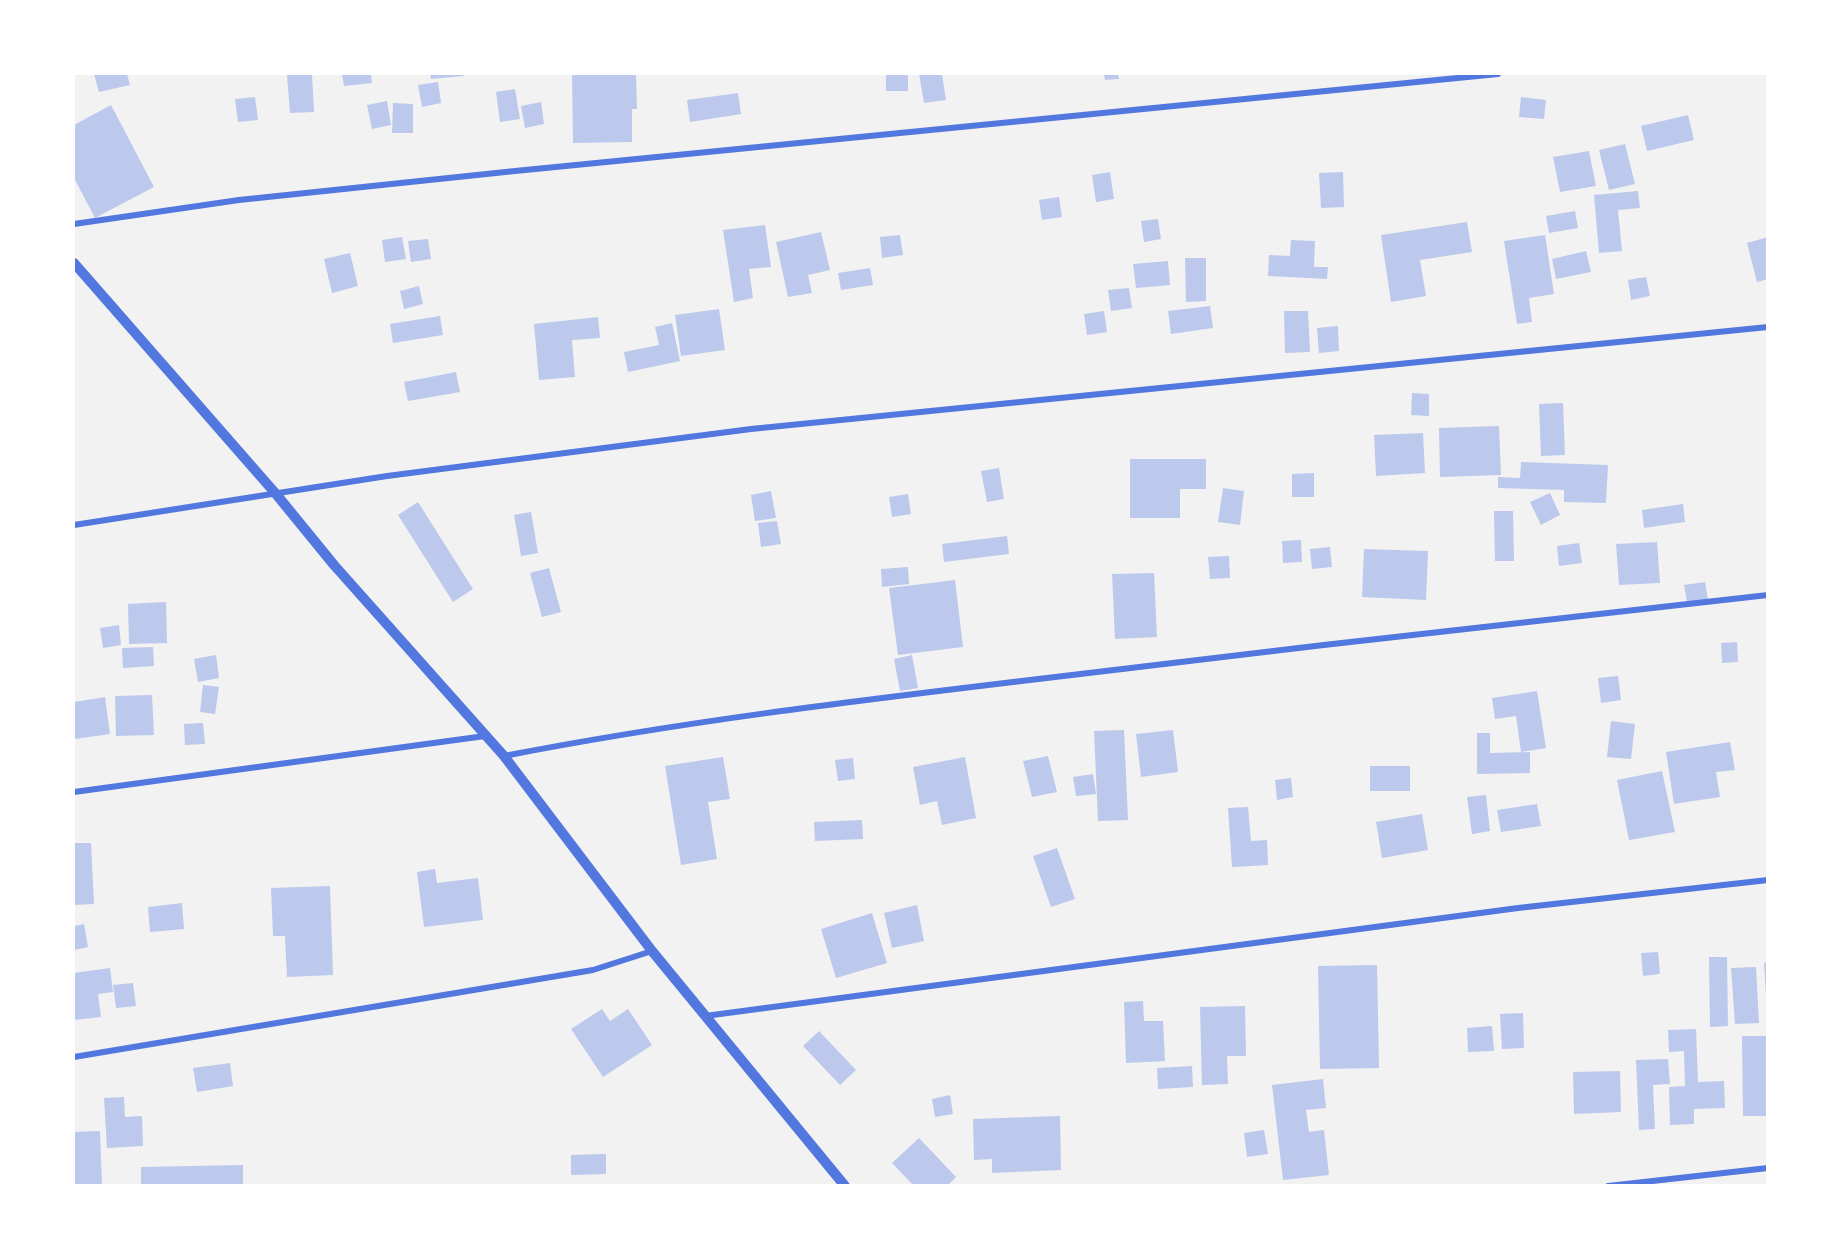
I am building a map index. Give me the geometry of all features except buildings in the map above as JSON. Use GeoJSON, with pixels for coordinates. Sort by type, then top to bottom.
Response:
{"type":"FeatureCollection","features":[{"type":"Feature","properties":{"kind":"street"},"geometry":{"type":"LineString","coordinates":[[74,224],[239,200],[503,172],[1498,74]]}},
{"type":"Feature","properties":{"kind":"street"},"geometry":{"type":"LineString","coordinates":[[74,263],[276,494],[334,565],[504,756],[652,951],[845,1185]]}},
{"type":"Feature","properties":{"kind":"street"},"geometry":{"type":"LineString","coordinates":[[74,525],[387,476],[751,429],[1767,327]]}},
{"type":"Feature","properties":{"kind":"street"},"geometry":{"type":"LineString","coordinates":[[504,756],[583,740],[885,698],[1326,643],[1767,596]]}},
{"type":"Feature","properties":{"kind":"street"},"geometry":{"type":"LineString","coordinates":[[74,792],[485,736]]}},
{"type":"Feature","properties":{"kind":"street"},"geometry":{"type":"LineString","coordinates":[[705,1016],[1518,908],[1767,880]]}},
{"type":"Feature","properties":{"kind":"street"},"geometry":{"type":"LineString","coordinates":[[74,1057],[593,970],[652,951]]}},
{"type":"Feature","properties":{"kind":"street"},"geometry":{"type":"LineString","coordinates":[[1608,1185],[1767,1168]]}}]}
